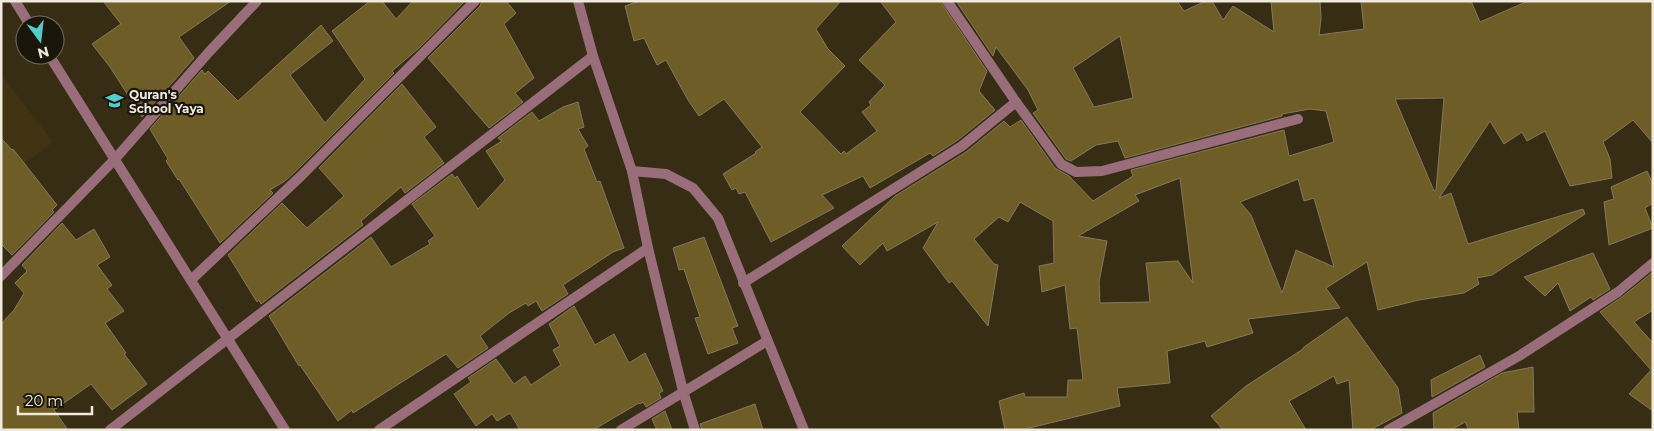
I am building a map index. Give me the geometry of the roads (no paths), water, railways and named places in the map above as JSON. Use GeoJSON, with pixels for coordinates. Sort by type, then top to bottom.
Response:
{"type":"FeatureCollection","features":[{"type":"Feature","properties":{"kind":"street"},"geometry":{"type":"LineString","coordinates":[[15,1],[24,15]]}},
{"type":"Feature","properties":{"kind":"street"},"geometry":{"type":"LineString","coordinates":[[1,276],[115,159],[209,52],[257,1]]}},
{"type":"Feature","properties":{"kind":"street"},"geometry":{"type":"LineString","coordinates":[[191,280],[308,169],[475,1]]}},
{"type":"Feature","properties":{"kind":"street"},"geometry":{"type":"LineString","coordinates":[[578,1],[592,56],[632,171],[648,248],[683,391],[695,430]]}},
{"type":"Feature","properties":{"kind":"street"},"geometry":{"type":"LineString","coordinates":[[947,1],[1061,164],[1076,172],[1102,171],[1298,119]]}},
{"type":"Feature","properties":{"kind":"street"},"geometry":{"type":"LineString","coordinates":[[110,430],[592,56]]}},
{"type":"Feature","properties":{"kind":"street"},"geometry":{"type":"LineString","coordinates":[[55,65],[285,430]]}},
{"type":"Feature","properties":{"kind":"street"},"geometry":{"type":"LineString","coordinates":[[743,282],[962,146],[1016,102]]}},
{"type":"Feature","properties":{"kind":"street"},"geometry":{"type":"LineString","coordinates":[[632,171],[666,174],[693,188],[718,218],[804,430]]}},
{"type":"Feature","properties":{"kind":"street"},"geometry":{"type":"LineString","coordinates":[[380,430],[648,248]]}},
{"type":"Feature","properties":{"kind":"street"},"geometry":{"type":"LineString","coordinates":[[1388,430],[1535,345],[1618,292],[1653,263]]}},
{"type":"Feature","properties":{"kind":"street"},"geometry":{"type":"LineString","coordinates":[[621,430],[767,341]]}},
{"type":"Feature","properties":{"kind":"place","name":"Quran's School Yaya"},"geometry":{"type":"Point","coordinates":[115,101]}}]}
